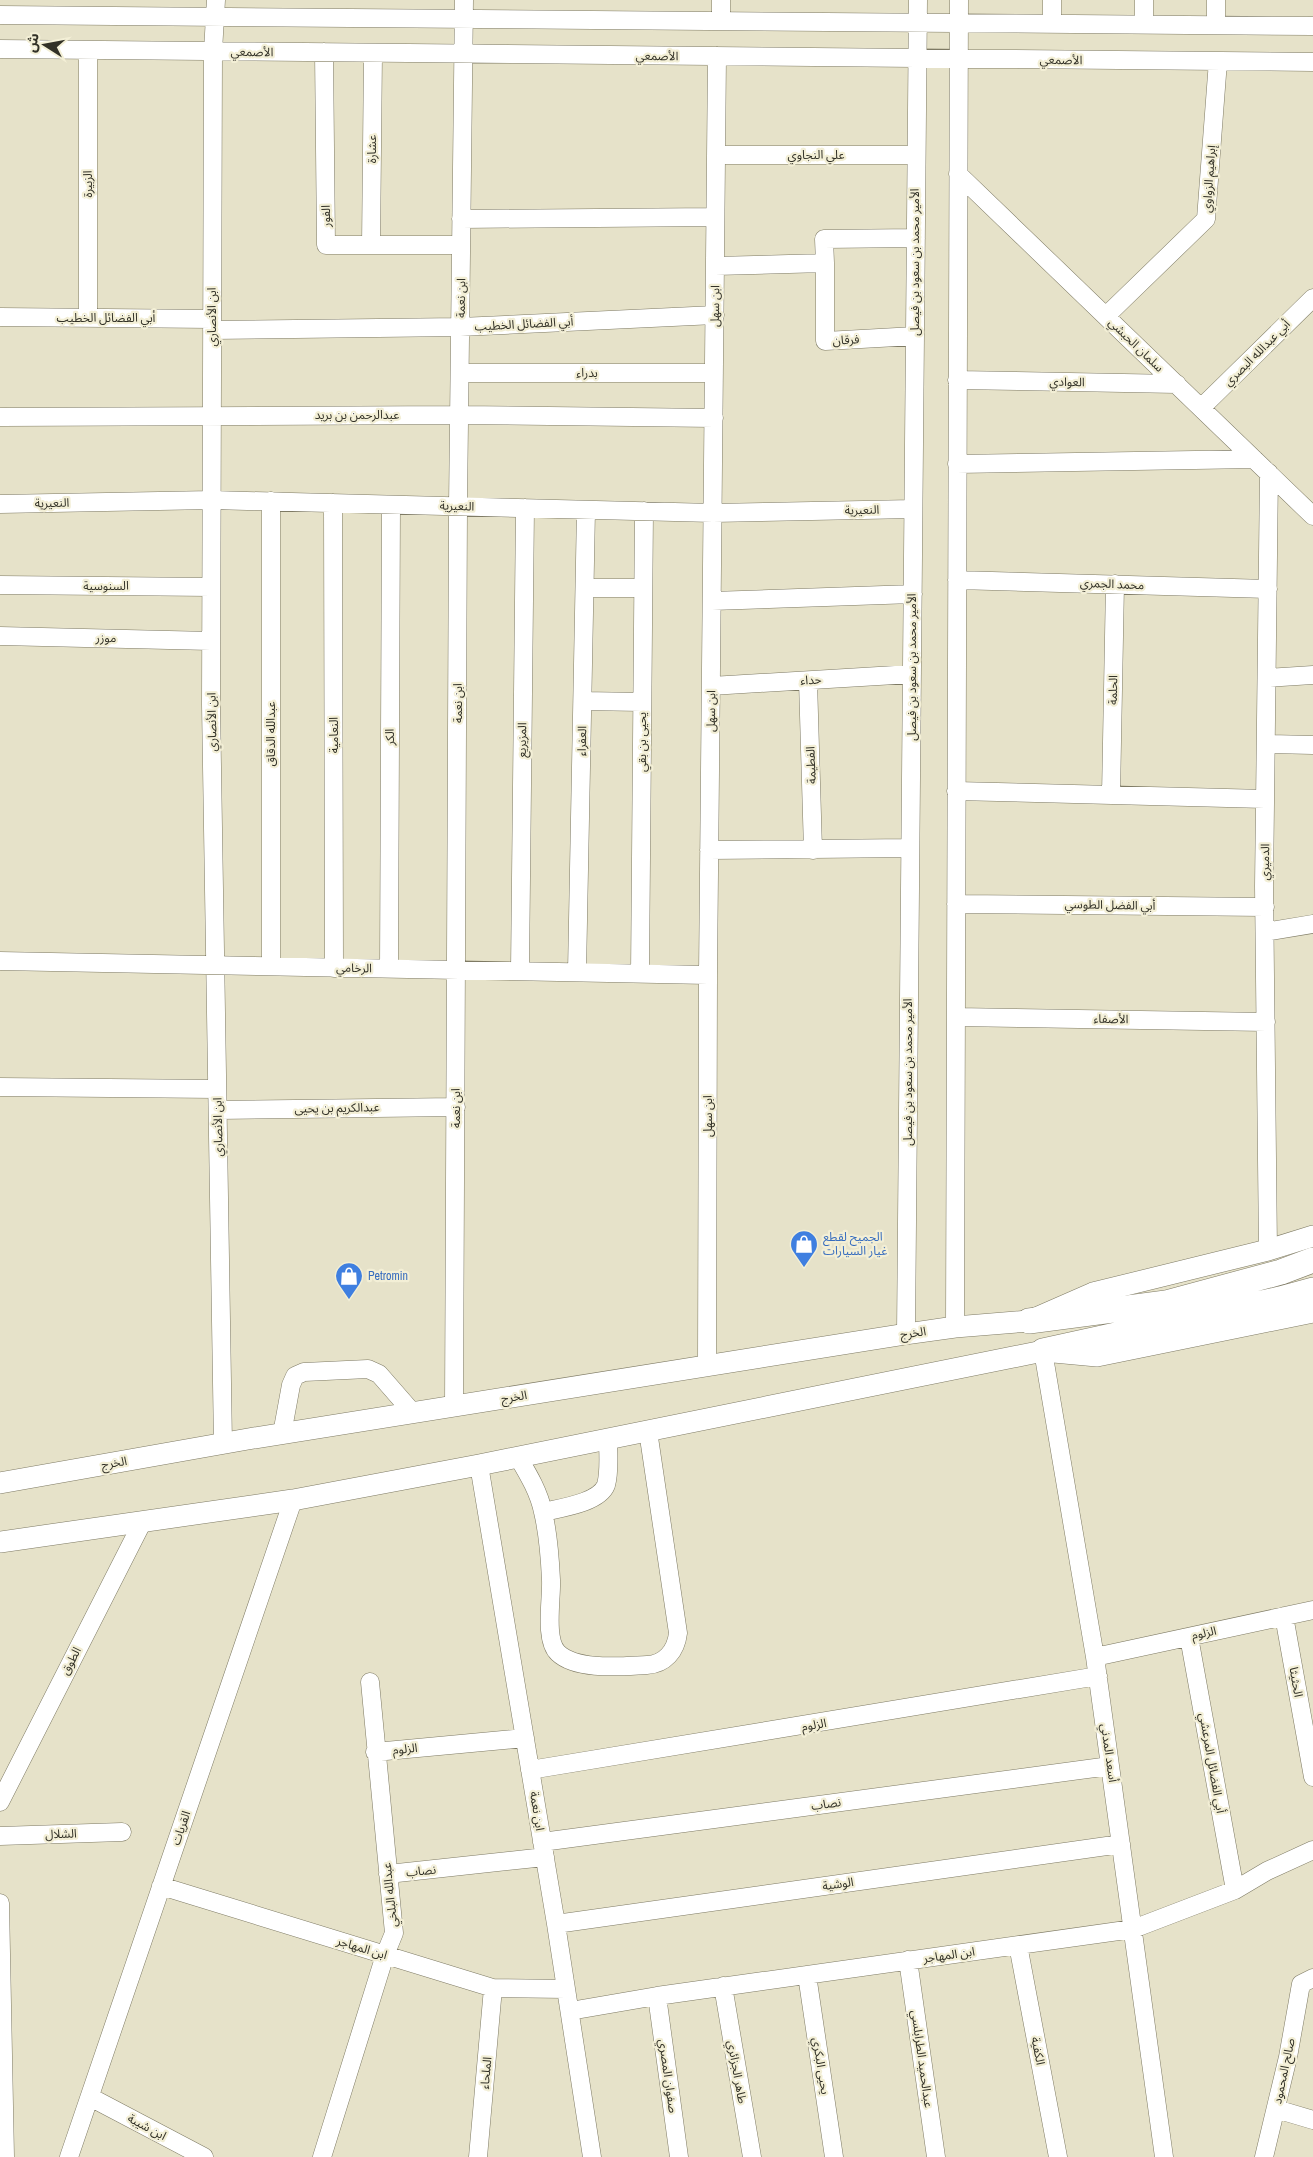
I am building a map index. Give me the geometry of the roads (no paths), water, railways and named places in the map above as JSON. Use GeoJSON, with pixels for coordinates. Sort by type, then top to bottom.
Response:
{"type":"FeatureCollection","features":[{"type":"Feature","properties":{"kind":"highway"},"geometry":{"type":"LineString","coordinates":[[1043,1352],[1167,1313],[1313,1260]]}},
{"type":"Feature","properties":{"kind":"highway"},"geometry":{"type":"LineString","coordinates":[[1029,1321],[1167,1313],[1280,1299],[1313,1290]]}},
{"type":"Feature","properties":{"kind":"main road","name":"الخرج"},"geometry":{"type":"LineString","coordinates":[[0,1483],[282,1434],[906,1334],[955,1327],[1029,1321],[1093,1293],[1268,1250],[1313,1236]]}},
{"type":"Feature","properties":{"kind":"main road"},"geometry":{"type":"LineString","coordinates":[[2,1545],[143,1521],[293,1500],[479,1465],[1043,1352],[1097,1356],[1313,1312]]}},
{"type":"Feature","properties":{"kind":"street","name":"ابن نعمة"},"geometry":{"type":"LineString","coordinates":[[454,1406],[458,970],[460,219],[464,0]]}},
{"type":"Feature","properties":{"kind":"street"},"geometry":{"type":"LineString","coordinates":[[721,0],[721,21]]}},
{"type":"Feature","properties":{"kind":"street","name":"الأمير محمد بن سعود بن فيصل"},"geometry":{"type":"LineString","coordinates":[[906,1334],[918,0]]}},
{"type":"Feature","properties":{"kind":"street"},"geometry":{"type":"LineString","coordinates":[[955,1327],[958,0]]}},
{"type":"Feature","properties":{"kind":"street"},"geometry":{"type":"LineString","coordinates":[[1052,0],[1052,23]]}},
{"type":"Feature","properties":{"kind":"street"},"geometry":{"type":"LineString","coordinates":[[1144,0],[1144,24]]}},
{"type":"Feature","properties":{"kind":"street"},"geometry":{"type":"LineString","coordinates":[[1216,0],[1216,25]]}},
{"type":"Feature","properties":{"kind":"street"},"geometry":{"type":"LineString","coordinates":[[0,15],[216,8],[464,18],[1313,26]]}},
{"type":"Feature","properties":{"kind":"street","name":"ابن الأنصاري"},"geometry":{"type":"LineString","coordinates":[[216,8],[213,51],[211,641],[223,1444]]}},
{"type":"Feature","properties":{"kind":"street","name":"الأصمعي"},"geometry":{"type":"LineString","coordinates":[[0,50],[1313,62]]}},
{"type":"Feature","properties":{"kind":"street","name":"الزبيرة"},"geometry":{"type":"LineString","coordinates":[[88,50],[88,318]]}},
{"type":"Feature","properties":{"kind":"street","name":"الفور"},"geometry":{"type":"LineString","coordinates":[[324,52],[326,245],[461,244]]}},
{"type":"Feature","properties":{"kind":"street","name":"عشارة"},"geometry":{"type":"LineString","coordinates":[[371,245],[372,53]]}},
{"type":"Feature","properties":{"kind":"street","name":"ابن سهل"},"geometry":{"type":"LineString","coordinates":[[707,1366],[708,975],[717,56]]}},
{"type":"Feature","properties":{"kind":"street","name":"إبراهيم الزواوي"},"geometry":{"type":"LineString","coordinates":[[1106,316],[1206,219],[1218,61]]}},
{"type":"Feature","properties":{"kind":"street","name":"علي النجاوي"},"geometry":{"type":"LineString","coordinates":[[716,154],[916,155]]}},
{"type":"Feature","properties":{"kind":"street","name":"سلمان الحبشي"},"geometry":{"type":"LineString","coordinates":[[958,174],[1313,516]]}},
{"type":"Feature","properties":{"kind":"street"},"geometry":{"type":"LineString","coordinates":[[460,219],[715,216]]}},
{"type":"Feature","properties":{"kind":"street","name":"فرقان"},"geometry":{"type":"LineString","coordinates":[[915,336],[825,341],[824,239],[916,238]]}},
{"type":"Feature","properties":{"kind":"street"},"geometry":{"type":"LineString","coordinates":[[715,266],[825,263]]}},
{"type":"Feature","properties":{"kind":"street","name":"أبي عبدالله البصري"},"geometry":{"type":"LineString","coordinates":[[1201,408],[1313,298]]}},
{"type":"Feature","properties":{"kind":"street","name":"أبي الفضائل الخطيب"},"geometry":{"type":"LineString","coordinates":[[0,318],[88,318],[212,325],[460,327],[715,315]]}},
{"type":"Feature","properties":{"kind":"street","name":"بدراء"},"geometry":{"type":"LineString","coordinates":[[460,373],[714,373]]}},
{"type":"Feature","properties":{"kind":"street","name":"العوادي"},"geometry":{"type":"LineString","coordinates":[[957,380],[1177,384]]}},
{"type":"Feature","properties":{"kind":"street","name":"عبدالرحمن بن بريد"},"geometry":{"type":"LineString","coordinates":[[0,417],[459,415],[714,418]]}},
{"type":"Feature","properties":{"kind":"street"},"geometry":{"type":"LineString","coordinates":[[957,464],[1254,459]]}},
{"type":"Feature","properties":{"kind":"street","name":"الدميري"},"geometry":{"type":"LineString","coordinates":[[1268,1250],[1265,799],[1269,474]]}},
{"type":"Feature","properties":{"kind":"street","name":"النعيرية"},"geometry":{"type":"LineString","coordinates":[[0,504],[212,500],[713,513],[913,509]]}},
{"type":"Feature","properties":{"kind":"street","name":"عبدالله الدقاق"},"geometry":{"type":"LineString","coordinates":[[270,502],[271,966]]}},
{"type":"Feature","properties":{"kind":"street","name":"النعامية"},"geometry":{"type":"LineString","coordinates":[[333,503],[334,968]]}},
{"type":"Feature","properties":{"kind":"street","name":"الكر"},"geometry":{"type":"LineString","coordinates":[[388,969],[391,505]]}},
{"type":"Feature","properties":{"kind":"street","name":"المزيريع"},"geometry":{"type":"LineString","coordinates":[[520,971],[525,508]]}},
{"type":"Feature","properties":{"kind":"street","name":"العفراء"},"geometry":{"type":"LineString","coordinates":[[577,972],[586,510]]}},
{"type":"Feature","properties":{"kind":"street","name":"يحيى بن بقي"},"geometry":{"type":"LineString","coordinates":[[640,974],[644,511]]}},
{"type":"Feature","properties":{"kind":"street","name":"محمد الجمري"},"geometry":{"type":"LineString","coordinates":[[957,580],[1268,589]]}},
{"type":"Feature","properties":{"kind":"street","name":"الحلمة"},"geometry":{"type":"LineString","coordinates":[[1111,795],[1115,584]]}},
{"type":"Feature","properties":{"kind":"street","name":"السنوسية"},"geometry":{"type":"LineString","coordinates":[[0,585],[212,587]]}},
{"type":"Feature","properties":{"kind":"street"},"geometry":{"type":"LineString","coordinates":[[585,588],[643,588]]}},
{"type":"Feature","properties":{"kind":"street"},"geometry":{"type":"LineString","coordinates":[[712,601],[912,594]]}},
{"type":"Feature","properties":{"kind":"street","name":"موزر"},"geometry":{"type":"LineString","coordinates":[[0,636],[211,641]]}},
{"type":"Feature","properties":{"kind":"street","name":"حداء"},"geometry":{"type":"LineString","coordinates":[[711,686],[912,674]]}},
{"type":"Feature","properties":{"kind":"street"},"geometry":{"type":"LineString","coordinates":[[1267,678],[1313,675]]}},
{"type":"Feature","properties":{"kind":"street","name":"الفطيمة"},"geometry":{"type":"LineString","coordinates":[[808,681],[813,850]]}},
{"type":"Feature","properties":{"kind":"street"},"geometry":{"type":"LineString","coordinates":[[583,702],[642,702]]}},
{"type":"Feature","properties":{"kind":"street"},"geometry":{"type":"LineString","coordinates":[[1266,744],[1313,745]]}},
{"type":"Feature","properties":{"kind":"street"},"geometry":{"type":"LineString","coordinates":[[956,791],[1265,799]]}},
{"type":"Feature","properties":{"kind":"street"},"geometry":{"type":"LineString","coordinates":[[709,850],[910,848]]}},
{"type":"Feature","properties":{"kind":"street","name":"أبي الفضل الطوسي"},"geometry":{"type":"LineString","coordinates":[[956,904],[1265,906]]}},
{"type":"Feature","properties":{"kind":"street"},"geometry":{"type":"LineString","coordinates":[[1265,932],[1313,924]]}},
{"type":"Feature","properties":{"kind":"street","name":"الرخامي"},"geometry":{"type":"LineString","coordinates":[[0,961],[708,975]]}},
{"type":"Feature","properties":{"kind":"street","name":"الأصفاء"},"geometry":{"type":"LineString","coordinates":[[956,1017],[1266,1022]]}},
{"type":"Feature","properties":{"kind":"street"},"geometry":{"type":"LineString","coordinates":[[0,1087],[217,1089]]}},
{"type":"Feature","properties":{"kind":"street","name":"عبدالكريم بن يحيى"},"geometry":{"type":"LineString","coordinates":[[218,1110],[456,1107]]}},
{"type":"Feature","properties":{"kind":"street","name":"أسعد المدني"},"geometry":{"type":"LineString","coordinates":[[1043,1352],[1098,1676],[1164,2157]]}},
{"type":"Feature","properties":{"kind":"street"},"geometry":{"type":"LineString","coordinates":[[282,1434],[291,1385],[296,1376],[304,1372],[368,1368],[379,1374],[413,1413]]}},
{"type":"Feature","properties":{"kind":"street"},"geometry":{"type":"LineString","coordinates":[[518,1457],[535,1488],[543,1512],[551,1579],[550,1632],[553,1646],[559,1654],[570,1661],[616,1667],[652,1664],[668,1658],[674,1650],[677,1640],[677,1621],[648,1431]]}},
{"type":"Feature","properties":{"kind":"street"},"geometry":{"type":"LineString","coordinates":[[543,1512],[593,1499],[601,1494],[608,1476],[608,1439]]}},
{"type":"Feature","properties":{"kind":"street","name":"ابن نعمة"},"geometry":{"type":"LineString","coordinates":[[479,1465],[556,1924],[592,2157]]}},
{"type":"Feature","properties":{"kind":"street","name":"القريات"},"geometry":{"type":"LineString","coordinates":[[69,2157],[293,1500]]}},
{"type":"Feature","properties":{"kind":"street","name":"الطوق"},"geometry":{"type":"LineString","coordinates":[[0,1802],[143,1521]]}},
{"type":"Feature","properties":{"kind":"street","name":"الزلوم"},"geometry":{"type":"LineString","coordinates":[[1095,1657],[1313,1610]]}},
{"type":"Feature","properties":{"kind":"street","name":"الحثيثا"},"geometry":{"type":"LineString","coordinates":[[1284,1616],[1313,1777]]}},
{"type":"Feature","properties":{"kind":"street","name":"أبي الفضائل المرعشي"},"geometry":{"type":"LineString","coordinates":[[1189,1637],[1235,1890]]}},
{"type":"Feature","properties":{"kind":"street","name":"الزلوم"},"geometry":{"type":"LineString","coordinates":[[530,1770],[1098,1676]]}},
{"type":"Feature","properties":{"kind":"street","name":"عبدالله البلخي"},"geometry":{"type":"LineString","coordinates":[[322,2157],[385,1955],[394,1933],[370,1682]]}},
{"type":"Feature","properties":{"kind":"street","name":"الزلوم"},"geometry":{"type":"LineString","coordinates":[[376,1752],[525,1738]]}},
{"type":"Feature","properties":{"kind":"street","name":"نصاب"},"geometry":{"type":"LineString","coordinates":[[388,1874],[1110,1766]]}},
{"type":"Feature","properties":{"kind":"street","name":"الشلال"},"geometry":{"type":"LineString","coordinates":[[0,1836],[122,1832]]}},
{"type":"Feature","properties":{"kind":"street","name":"الوشية"},"geometry":{"type":"LineString","coordinates":[[556,1924],[1121,1844]]}},
{"type":"Feature","properties":{"kind":"street","name":"ابن المهاجر"},"geometry":{"type":"LineString","coordinates":[[570,2011],[723,1986],[1133,1928],[1235,1890],[1267,1871],[1313,1850]]}},
{"type":"Feature","properties":{"kind":"street","name":"ابن المهاجر"},"geometry":{"type":"LineString","coordinates":[[161,1886],[493,1988],[566,1989]]}},
{"type":"Feature","properties":{"kind":"street"},"geometry":{"type":"LineString","coordinates":[[0,1903],[5,2157]]}},
{"type":"Feature","properties":{"kind":"street","name":"الكفية"},"geometry":{"type":"LineString","coordinates":[[1018,1945],[1058,2157]]}},
{"type":"Feature","properties":{"kind":"street","name":"عبدالحميد الطرابلسي"},"geometry":{"type":"LineString","coordinates":[[908,1960],[936,2157]]}},
{"type":"Feature","properties":{"kind":"street","name":"يحيى البكري"},"geometry":{"type":"LineString","coordinates":[[807,1975],[834,2157]]}},
{"type":"Feature","properties":{"kind":"street","name":"صالح المحمود"},"geometry":{"type":"LineString","coordinates":[[1264,2157],[1307,1981]]}},
{"type":"Feature","properties":{"kind":"street","name":"طاهر الجزائري"},"geometry":{"type":"LineString","coordinates":[[723,1986],[752,2157]]}},
{"type":"Feature","properties":{"kind":"street","name":"الملحاء"},"geometry":{"type":"LineString","coordinates":[[478,2157],[493,1988]]}},
{"type":"Feature","properties":{"kind":"street","name":"صفوان المصري"},"geometry":{"type":"LineString","coordinates":[[657,1996],[679,2157]]}},
{"type":"Feature","properties":{"kind":"street","name":"ابن شيبة"},"geometry":{"type":"LineString","coordinates":[[90,2097],[204,2157]]}},
{"type":"Feature","properties":{"kind":"street"},"geometry":{"type":"LineString","coordinates":[[1276,2109],[1313,2120]]}},
{"type":"Feature","properties":{"kind":"place","name":"الجميح لقطع غيار السيارات"},"geometry":{"type":"Point","coordinates":[804,1268]}},
{"type":"Feature","properties":{"kind":"place","name":"Petromin"},"geometry":{"type":"Point","coordinates":[349,1300]}}]}
